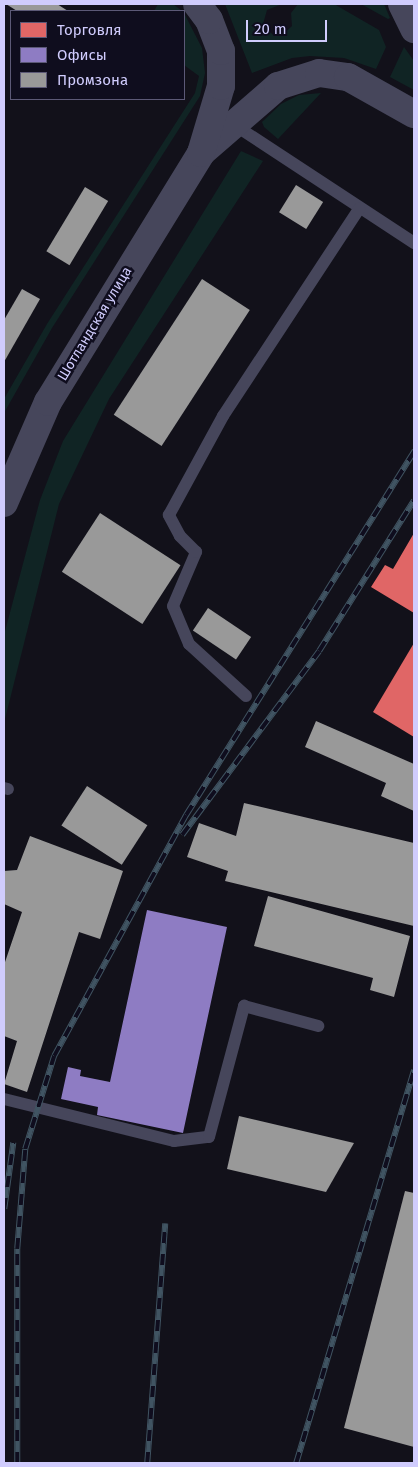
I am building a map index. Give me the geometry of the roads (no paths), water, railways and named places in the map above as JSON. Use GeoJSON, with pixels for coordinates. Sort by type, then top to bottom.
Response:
{"type":"FeatureCollection","features":[{"type":"Feature","properties":{"kind":"street"},"geometry":{"type":"LineString","coordinates":[[197,4],[210,20],[221,51],[221,86],[201,153]]}},
{"type":"Feature","properties":{"kind":"street"},"geometry":{"type":"LineString","coordinates":[[402,4],[414,29]]}},
{"type":"Feature","properties":{"kind":"street"},"geometry":{"type":"LineString","coordinates":[[201,153],[278,86],[319,73],[348,77],[414,114]]}},
{"type":"Feature","properties":{"kind":"street","name":"Шотландская улица"},"geometry":{"type":"LineString","coordinates":[[4,503],[48,402],[201,153]]}},
{"type":"Feature","properties":{"kind":"lane"},"geometry":{"type":"LineString","coordinates":[[233,124],[359,209],[414,243]]}},
{"type":"Feature","properties":{"kind":"lane"},"geometry":{"type":"LineString","coordinates":[[246,696],[189,644],[173,606],[196,552],[180,536],[169,516],[223,416],[359,209]]}},
{"type":"Feature","properties":{"kind":"lane"},"geometry":{"type":"LineString","coordinates":[[4,1099],[174,1141],[209,1138],[244,1006],[318,1026]]}},
{"type":"Feature","properties":{"kind":"railway"},"geometry":{"type":"LineString","coordinates":[[17,1463],[17,1249],[25,1149],[54,1056],[186,815],[414,451]]}},
{"type":"Feature","properties":{"kind":"railway"},"geometry":{"type":"LineString","coordinates":[[182,835],[319,651],[414,500]]}},
{"type":"Feature","properties":{"kind":"railway"},"geometry":{"type":"LineString","coordinates":[[296,1463],[414,1070]]}},
{"type":"Feature","properties":{"kind":"railway"},"geometry":{"type":"LineString","coordinates":[[4,1209],[13,1143]]}},
{"type":"Feature","properties":{"kind":"railway"},"geometry":{"type":"LineString","coordinates":[[147,1463],[165,1224]]}}]}
